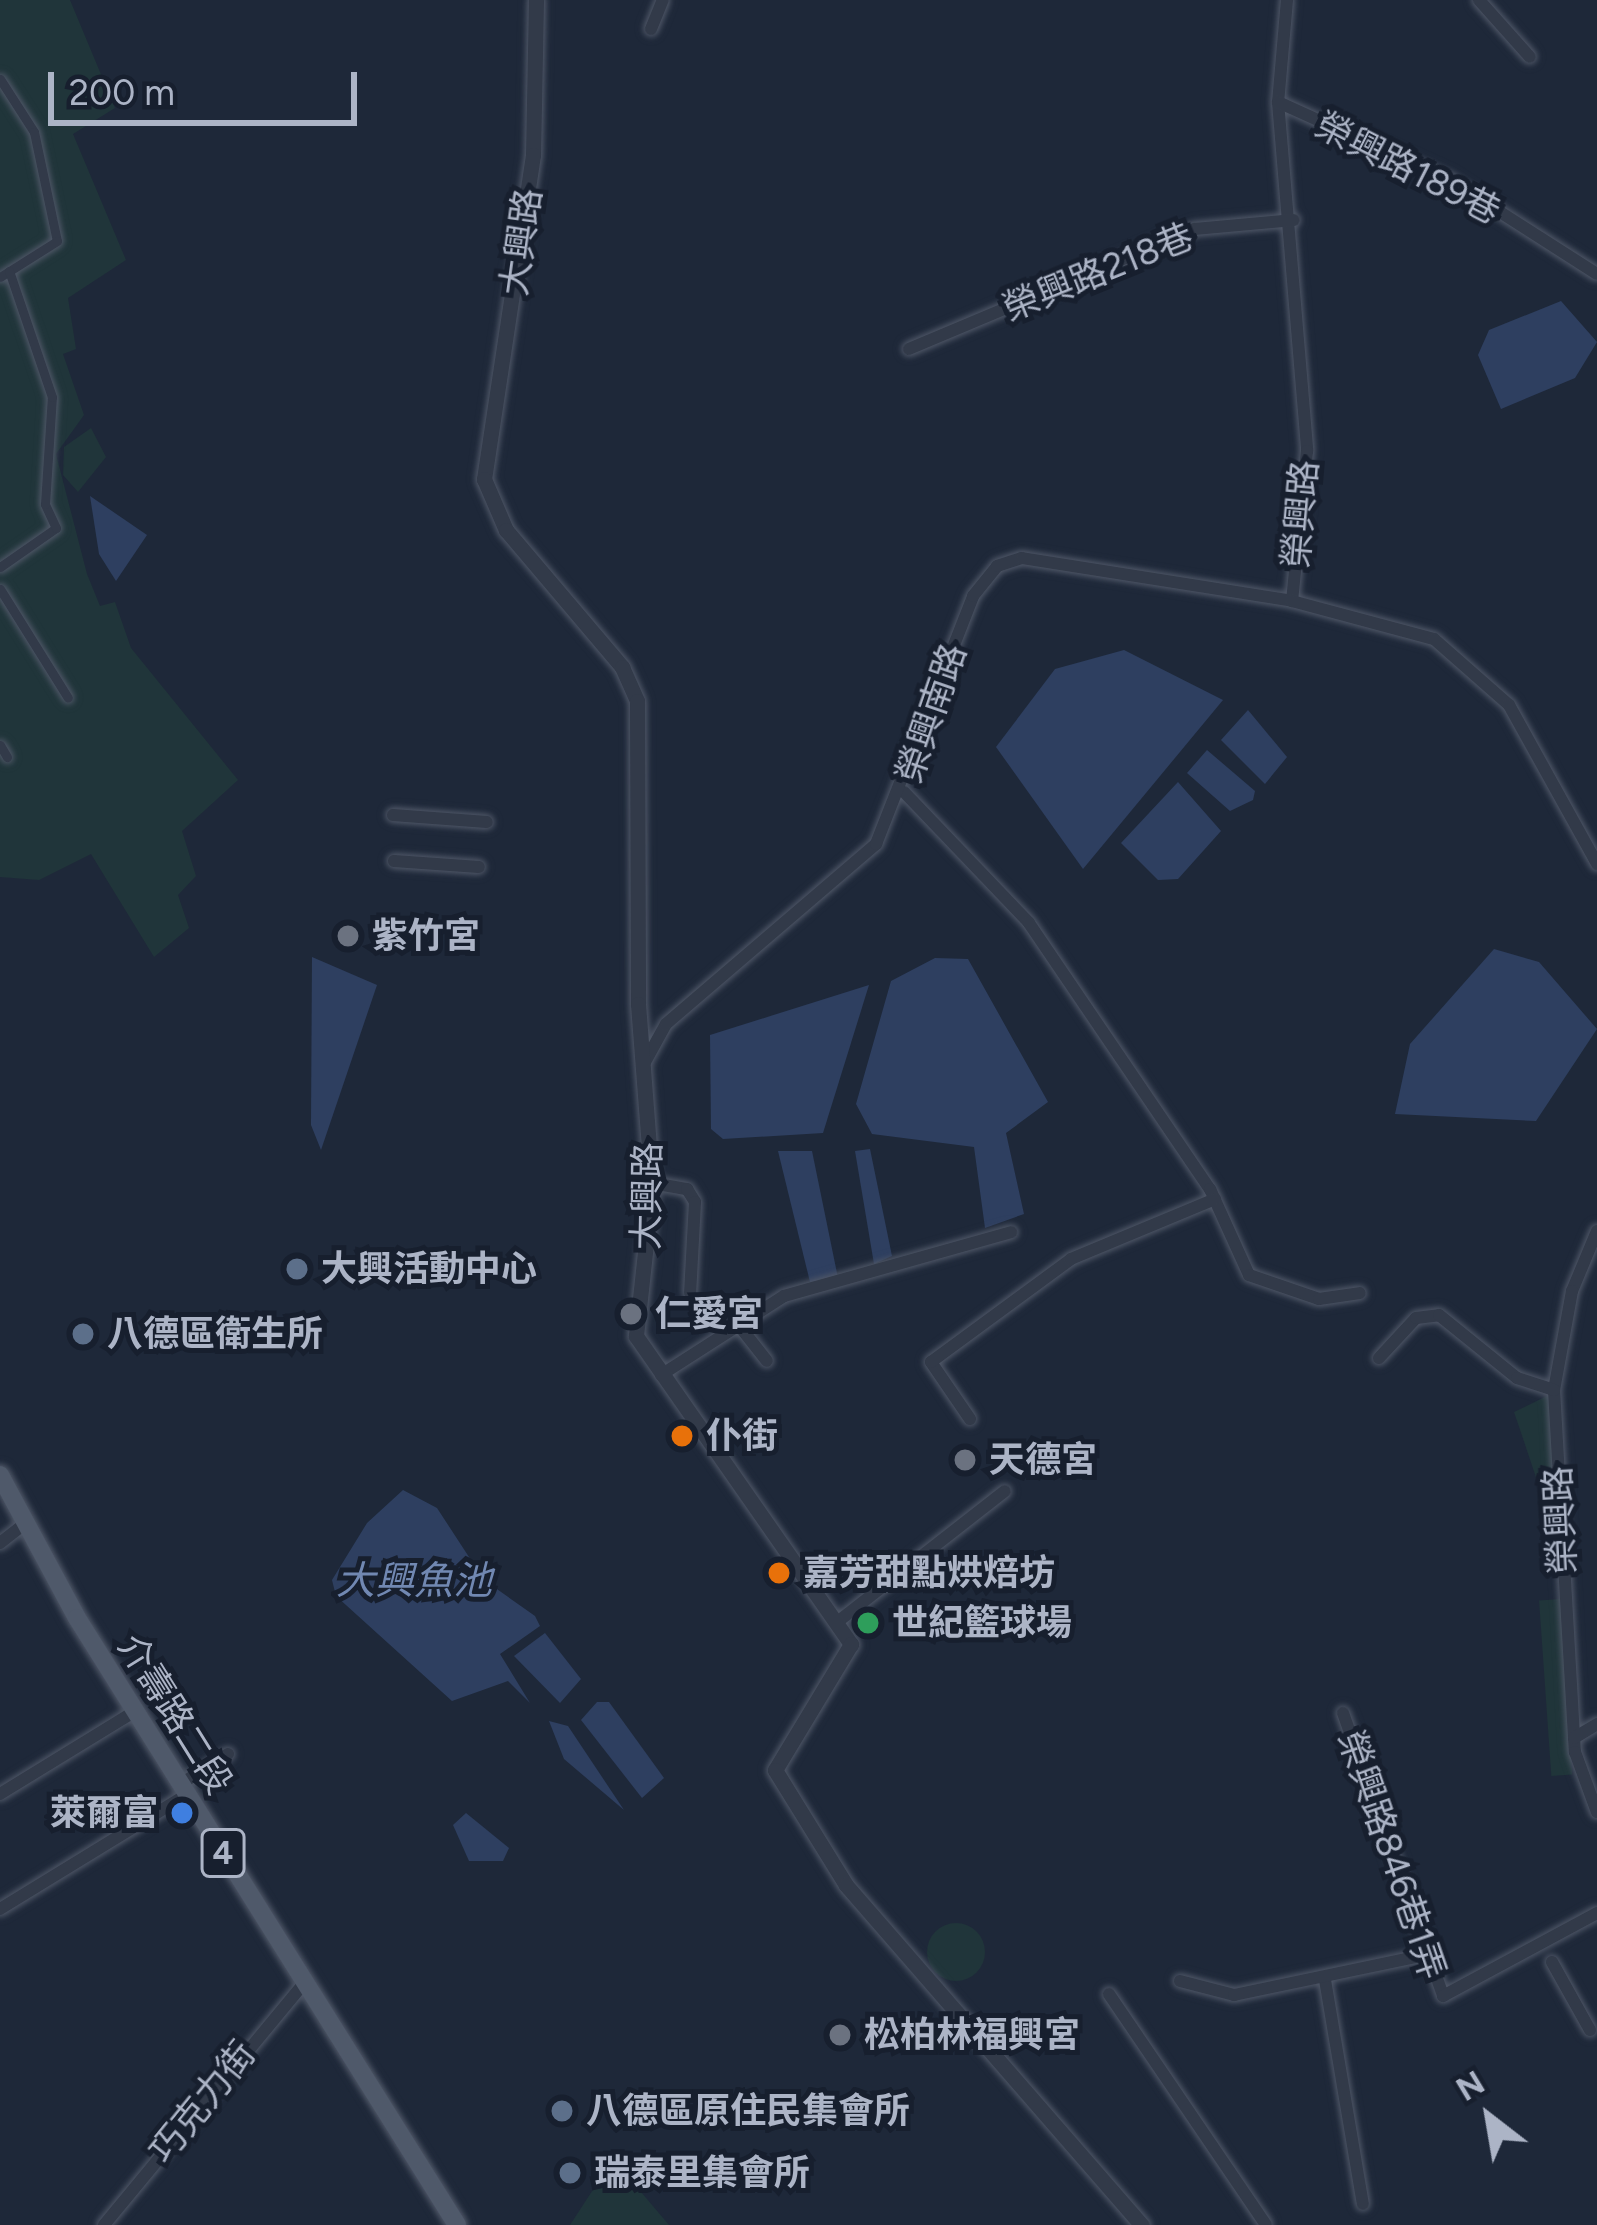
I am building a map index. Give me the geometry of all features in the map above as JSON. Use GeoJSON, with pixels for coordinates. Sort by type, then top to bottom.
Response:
{"type":"FeatureCollection","features":[{"type":"Feature","properties":{"kind":"main road","name":"介壽路二段"},"geometry":{"type":"LineString","coordinates":[[0,1475],[23,1525],[134,1712],[457,2225]]}},
{"type":"Feature","properties":{"kind":"street","name":"大興路"},"geometry":{"type":"LineString","coordinates":[[536,0],[533,155],[484,479],[506,530],[614,656],[637,701],[652,1183],[636,1336],[836,1623]]}},
{"type":"Feature","properties":{"kind":"street"},"geometry":{"type":"LineString","coordinates":[[651,29],[663,0]]}},
{"type":"Feature","properties":{"kind":"street","name":"榮興路"},"geometry":{"type":"LineString","coordinates":[[1287,0],[1279,102],[1294,220],[1307,452],[1292,601],[1413,630],[1468,664],[1509,705],[1597,864]]}},
{"type":"Feature","properties":{"kind":"street"},"geometry":{"type":"LineString","coordinates":[[1479,0],[1530,57]]}},
{"type":"Feature","properties":{"kind":"street"},"geometry":{"type":"LineString","coordinates":[[0,79],[34,132],[57,241],[4,274],[52,397],[45,504],[56,528],[0,567]]}},
{"type":"Feature","properties":{"kind":"street","name":"榮興路189巷"},"geometry":{"type":"LineString","coordinates":[[1279,102],[1450,180],[1597,274]]}},
{"type":"Feature","properties":{"kind":"street","name":"榮興路218巷"},"geometry":{"type":"LineString","coordinates":[[909,349],[1195,230],[1294,220]]}},
{"type":"Feature","properties":{"kind":"street","name":"榮興南路"},"geometry":{"type":"LineString","coordinates":[[646,1062],[666,1024],[854,872],[904,793],[973,596],[998,566],[1038,556],[1292,601]]}},
{"type":"Feature","properties":{"kind":"street"},"geometry":{"type":"LineString","coordinates":[[0,589],[68,698]]}},
{"type":"Feature","properties":{"kind":"street"},"geometry":{"type":"LineString","coordinates":[[0,745],[7,757]]}},
{"type":"Feature","properties":{"kind":"street"},"geometry":{"type":"LineString","coordinates":[[904,793],[1029,923],[1214,1199],[1264,1285],[1319,1299],[1360,1293]]}},
{"type":"Feature","properties":{"kind":"street"},"geometry":{"type":"LineString","coordinates":[[393,815],[488,822]]}},
{"type":"Feature","properties":{"kind":"street"},"geometry":{"type":"LineString","coordinates":[[394,861],[479,867]]}},
{"type":"Feature","properties":{"kind":"street"},"geometry":{"type":"LineString","coordinates":[[652,1183],[687,1189],[694,1202],[690,1293]]}},
{"type":"Feature","properties":{"kind":"street"},"geometry":{"type":"LineString","coordinates":[[970,1419],[931,1362],[1071,1259],[1214,1199]]}},
{"type":"Feature","properties":{"kind":"street","name":"榮興路"},"geometry":{"type":"LineString","coordinates":[[1597,1231],[1572,1291],[1554,1390],[1574,1738],[1597,1811]]}},
{"type":"Feature","properties":{"kind":"street"},"geometry":{"type":"LineString","coordinates":[[661,1375],[784,1296],[1011,1232]]}},
{"type":"Feature","properties":{"kind":"street"},"geometry":{"type":"LineString","coordinates":[[1379,1358],[1416,1318],[1439,1315],[1517,1378],[1554,1390]]}},
{"type":"Feature","properties":{"kind":"street"},"geometry":{"type":"LineString","coordinates":[[737,1324],[766,1361]]}},
{"type":"Feature","properties":{"kind":"street"},"geometry":{"type":"LineString","coordinates":[[1005,1491],[836,1623],[851,1643],[848,1661],[775,1770],[846,1885],[1142,2225]]}},
{"type":"Feature","properties":{"kind":"street"},"geometry":{"type":"LineString","coordinates":[[0,1544],[23,1525]]}},
{"type":"Feature","properties":{"kind":"street"},"geometry":{"type":"LineString","coordinates":[[0,1794],[134,1712]]}},
{"type":"Feature","properties":{"kind":"street","name":"榮興路846巷1弄"},"geometry":{"type":"LineString","coordinates":[[1342,1713],[1421,1956],[1443,1996],[1597,1913]]}},
{"type":"Feature","properties":{"kind":"street"},"geometry":{"type":"LineString","coordinates":[[1574,1738],[1597,1724]]}},
{"type":"Feature","properties":{"kind":"street"},"geometry":{"type":"LineString","coordinates":[[0,1909],[229,1754]]}},
{"type":"Feature","properties":{"kind":"street"},"geometry":{"type":"LineString","coordinates":[[1180,1981],[1234,1994],[1325,1980],[1421,1956]]}},
{"type":"Feature","properties":{"kind":"street"},"geometry":{"type":"LineString","coordinates":[[1552,1961],[1590,2030]]}},
{"type":"Feature","properties":{"kind":"street"},"geometry":{"type":"LineString","coordinates":[[1325,1980],[1363,2204]]}},
{"type":"Feature","properties":{"kind":"street","name":"巧克力街"},"geometry":{"type":"LineString","coordinates":[[104,2225],[305,1982]]}},
{"type":"Feature","properties":{"kind":"street"},"geometry":{"type":"LineString","coordinates":[[1109,1994],[1266,2225]]}},
{"type":"Feature","properties":{"kind":"green space"},"geometry":{"type":"Polygon","coordinates":[[[0,0],[70,0],[115,108],[73,134],[126,260],[68,298],[76,349],[63,354],[84,415],[56,454],[87,574],[100,606],[115,602],[131,648],[238,780],[182,831],[196,876],[178,895],[189,928],[154,957],[91,854],[39,880],[0,877],[0,0]]]}},
{"type":"Feature","properties":{"kind":"green space"},"geometry":{"type":"Polygon","coordinates":[[[91,428],[106,457],[78,492],[63,475],[64,447],[91,428]]]}},
{"type":"Feature","properties":{"kind":"green space"},"geometry":{"type":"Polygon","coordinates":[[[1551,1394],[1555,1492],[1541,1492],[1514,1412],[1551,1394]]]}},
{"type":"Feature","properties":{"kind":"green space"},"geometry":{"type":"Polygon","coordinates":[[[1560,1599],[1572,1775],[1551,1776],[1539,1600],[1560,1599]]]}},
{"type":"Feature","properties":{"kind":"green space"},"geometry":{"type":"Polygon","coordinates":[[[956,1923],[977,1931],[985,1952],[977,1973],[956,1981],[935,1973],[927,1952],[935,1931],[956,1923]]]}},
{"type":"Feature","properties":{"kind":"green space"},"geometry":{"type":"Polygon","coordinates":[[[613,2159],[669,2225],[570,2225],[613,2159]]]}},
{"type":"Feature","properties":{"kind":"water"},"geometry":{"type":"Polygon","coordinates":[[[1561,301],[1597,342],[1575,378],[1501,409],[1478,355],[1489,330],[1561,301]]]}},
{"type":"Feature","properties":{"kind":"water"},"geometry":{"type":"Polygon","coordinates":[[[90,496],[147,535],[116,581],[99,554],[90,496]]]}},
{"type":"Feature","properties":{"kind":"water"},"geometry":{"type":"Polygon","coordinates":[[[1124,650],[1223,700],[1083,869],[996,747],[1055,669],[1124,650]]]}},
{"type":"Feature","properties":{"kind":"water"},"geometry":{"type":"Polygon","coordinates":[[[1248,710],[1287,757],[1265,784],[1221,740],[1248,710]]]}},
{"type":"Feature","properties":{"kind":"water"},"geometry":{"type":"Polygon","coordinates":[[[1207,750],[1255,791],[1253,800],[1230,811],[1187,773],[1207,750]]]}},
{"type":"Feature","properties":{"kind":"water"},"geometry":{"type":"Polygon","coordinates":[[[1178,782],[1221,831],[1178,879],[1158,880],[1121,843],[1178,782]]]}},
{"type":"Feature","properties":{"kind":"water"},"geometry":{"type":"Polygon","coordinates":[[[1494,949],[1539,962],[1597,1029],[1536,1121],[1395,1114],[1410,1044],[1494,949]]]}},
{"type":"Feature","properties":{"kind":"water"},"geometry":{"type":"Polygon","coordinates":[[[312,957],[377,985],[321,1150],[311,1125],[312,957]]]}},
{"type":"Feature","properties":{"kind":"water"},"geometry":{"type":"Polygon","coordinates":[[[935,958],[968,959],[1048,1102],[1006,1133],[1024,1214],[985,1228],[974,1147],[872,1134],[856,1104],[891,981],[935,958]]]}},
{"type":"Feature","properties":{"kind":"water"},"geometry":{"type":"Polygon","coordinates":[[[869,985],[823,1133],[723,1139],[711,1129],[710,1035],[869,985]]]}},
{"type":"Feature","properties":{"kind":"water"},"geometry":{"type":"Polygon","coordinates":[[[870,1149],[892,1256],[874,1264],[855,1151],[870,1149]]]}},
{"type":"Feature","properties":{"kind":"water"},"geometry":{"type":"Polygon","coordinates":[[[778,1151],[812,1151],[838,1278],[810,1282],[778,1151]]]}},
{"type":"Feature","properties":{"kind":"water","name":"大興魚池"},"geometry":{"type":"Polygon","coordinates":[[[403,1490],[437,1508],[484,1580],[535,1616],[540,1626],[500,1654],[530,1703],[508,1681],[452,1701],[336,1596],[332,1580],[367,1523],[403,1490]]]}},
{"type":"Feature","properties":{"kind":"water","name":"大興魚池"},"geometry":{"type":"Polygon","coordinates":[[[545,1633],[581,1679],[560,1703],[514,1656],[545,1633]]]}},
{"type":"Feature","properties":{"kind":"water"},"geometry":{"type":"Polygon","coordinates":[[[597,1702],[609,1702],[664,1778],[642,1798],[581,1720],[597,1702]]]}},
{"type":"Feature","properties":{"kind":"water"},"geometry":{"type":"Polygon","coordinates":[[[549,1721],[568,1726],[624,1810],[564,1759],[549,1721]]]}},
{"type":"Feature","properties":{"kind":"water"},"geometry":{"type":"Polygon","coordinates":[[[466,1813],[509,1848],[503,1861],[469,1861],[453,1825],[466,1813]]]}},
{"type":"Feature","properties":{"kind":"place","name":"紫竹宮"},"geometry":{"type":"Point","coordinates":[348,936]}},
{"type":"Feature","properties":{"kind":"place","name":"大興活動中心"},"geometry":{"type":"Point","coordinates":[297,1269]}},
{"type":"Feature","properties":{"kind":"place","name":"仁愛宮"},"geometry":{"type":"Point","coordinates":[631,1314]}},
{"type":"Feature","properties":{"kind":"place","name":"八德區衛生所"},"geometry":{"type":"Point","coordinates":[83,1334]}},
{"type":"Feature","properties":{"kind":"place","name":"仆街"},"geometry":{"type":"Point","coordinates":[682,1436]}},
{"type":"Feature","properties":{"kind":"place","name":"天德宮"},"geometry":{"type":"Point","coordinates":[965,1460]}},
{"type":"Feature","properties":{"kind":"place","name":"嘉芳甜點烘焙坊"},"geometry":{"type":"Point","coordinates":[779,1573]}},
{"type":"Feature","properties":{"kind":"place","name":"世紀籃球場"},"geometry":{"type":"Point","coordinates":[868,1623]}},
{"type":"Feature","properties":{"kind":"place","name":"萊爾富"},"geometry":{"type":"Point","coordinates":[182,1813]}},
{"type":"Feature","properties":{"kind":"place","name":"松柏林福興宮"},"geometry":{"type":"Point","coordinates":[840,2035]}},
{"type":"Feature","properties":{"kind":"place","name":"八德區原住民集會所"},"geometry":{"type":"Point","coordinates":[562,2111]}},
{"type":"Feature","properties":{"kind":"place","name":"瑞泰里集會所"},"geometry":{"type":"Point","coordinates":[570,2173]}}]}
